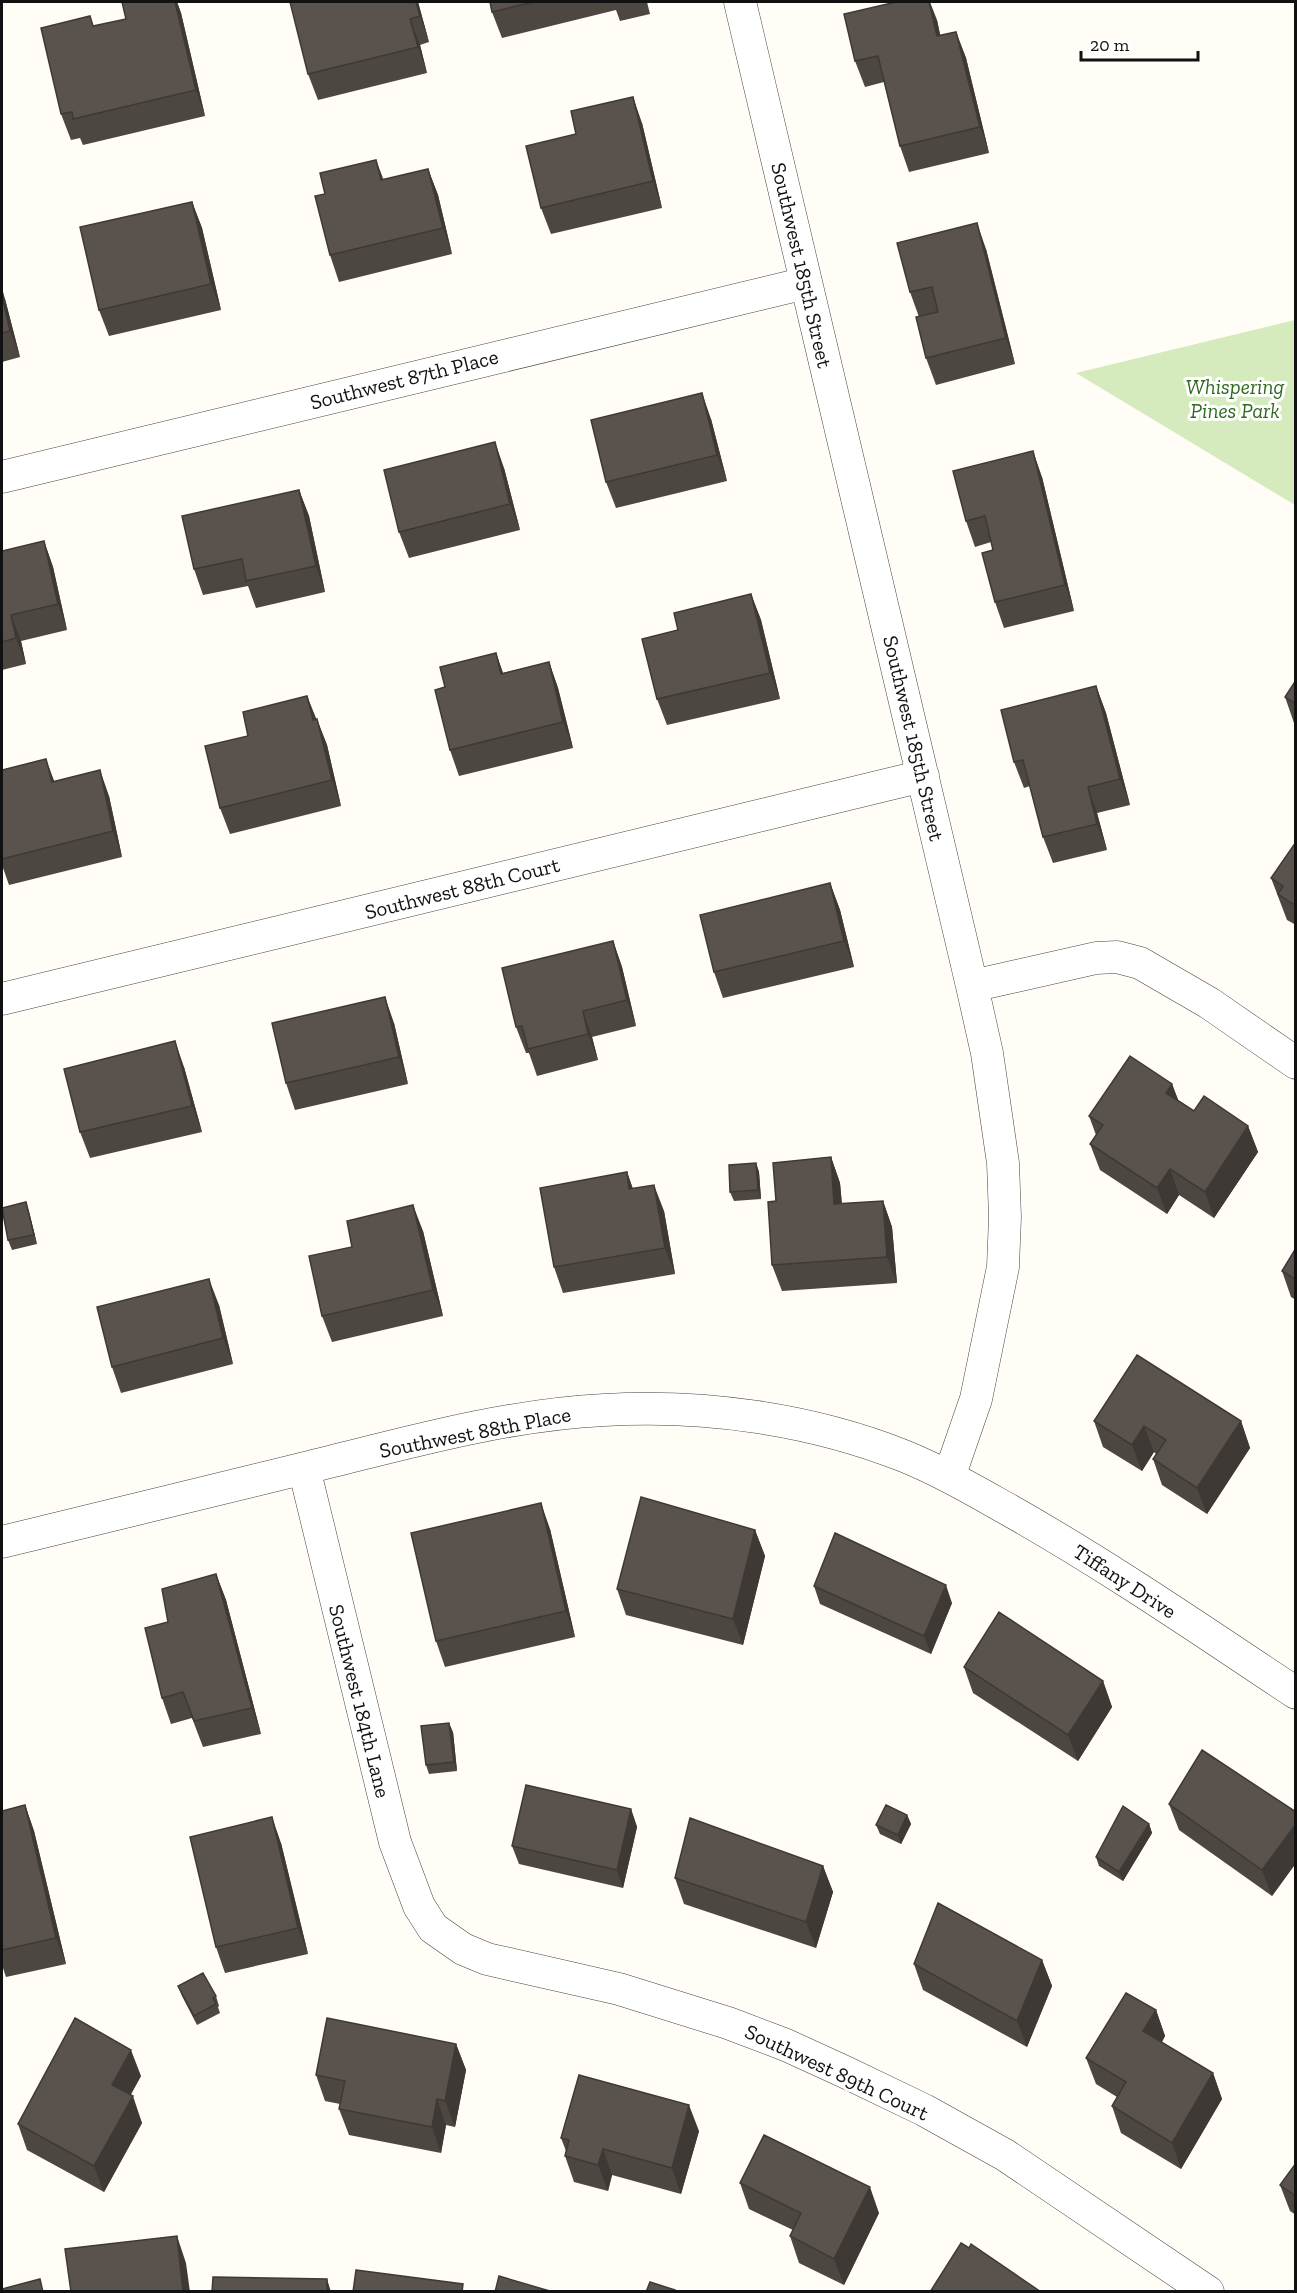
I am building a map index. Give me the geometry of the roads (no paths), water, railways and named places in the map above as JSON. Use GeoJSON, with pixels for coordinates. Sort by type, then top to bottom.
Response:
{"type":"FeatureCollection","features":[{"type":"Feature","properties":{"kind":"street","name":"Southwest 185th Street"},"geometry":{"type":"LineString","coordinates":[[740,2],[972,986],[987,1053],[1003,1163],[1005,1217],[1003,1268],[976,1399],[949,1477]]}},
{"type":"Feature","properties":{"kind":"street","name":"Southwest 87th Place"},"geometry":{"type":"LineString","coordinates":[[2,477],[806,283]]}},
{"type":"Feature","properties":{"kind":"street","name":"Southwest 88th Court"},"geometry":{"type":"LineString","coordinates":[[2,999],[923,776]]}},
{"type":"Feature","properties":{"kind":"street"},"geometry":{"type":"LineString","coordinates":[[972,986],[1096,958],[1117,957],[1140,963],[1209,1003],[1296,1063]]}},
{"type":"Feature","properties":{"kind":"street","name":"Southwest 88th Place"},"geometry":{"type":"LineString","coordinates":[[2,1542],[494,1424],[605,1410],[750,1416],[807,1426],[863,1441],[905,1456],[949,1477]]}},
{"type":"Feature","properties":{"kind":"street","name":"Southwest 184th Lane"},"geometry":{"type":"LineString","coordinates":[[304,1468],[394,1842],[419,1906],[433,1928]]}},
{"type":"Feature","properties":{"kind":"street","name":"Tiffany Drive"},"geometry":{"type":"LineString","coordinates":[[949,1477],[1054,1536],[1127,1581],[1296,1693]]}},
{"type":"Feature","properties":{"kind":"street","name":"Southwest 89th Court"},"geometry":{"type":"LineString","coordinates":[[433,1928],[448,1941],[488,1959],[619,1989],[717,2019],[786,2045],[845,2072],[924,2110],[1005,2155],[1208,2292]]}},
{"type":"Feature","properties":{"kind":"park label","name":"Whispering Pines Park"},"geometry":{"type":"Point","coordinates":[1235,398]}}]}
